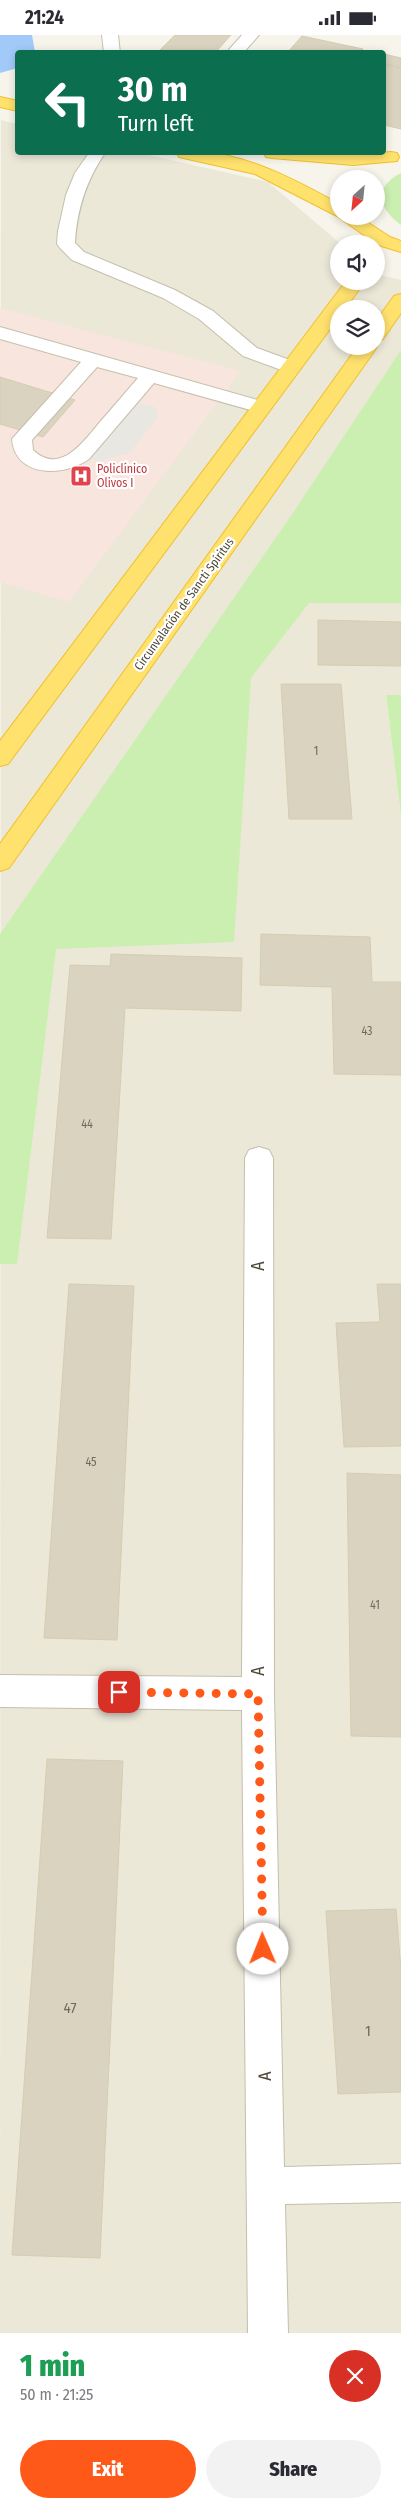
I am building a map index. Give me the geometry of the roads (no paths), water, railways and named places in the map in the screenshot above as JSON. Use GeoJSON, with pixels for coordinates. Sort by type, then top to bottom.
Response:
{"type":"FeatureCollection","features":[{"type":"Feature","properties":{"kind":"highway"},"geometry":{"type":"LineString","coordinates":[[0,102],[15,105]]}},
{"type":"Feature","properties":{"kind":"highway"},"geometry":{"type":"LineString","coordinates":[[194,155],[260,170],[297,187],[330,206]]}},
{"type":"Feature","properties":{"kind":"highway"},"geometry":{"type":"LineString","coordinates":[[292,155],[353,161],[396,156]]}},
{"type":"Feature","properties":{"kind":"highway"},"geometry":{"type":"LineString","coordinates":[[366,170],[396,156]]}},
{"type":"Feature","properties":{"kind":"highway"},"geometry":{"type":"LineString","coordinates":[[361,229],[384,241],[401,247]]}},
{"type":"Feature","properties":{"kind":"highway"},"geometry":{"type":"LineString","coordinates":[[0,758],[349,290]]}},
{"type":"Feature","properties":{"kind":"highway"},"geometry":{"type":"LineString","coordinates":[[385,322],[401,300]]}},
{"type":"Feature","properties":{"kind":"highway","name":"Circunvalación de Sancti Spíritus"},"geometry":{"type":"LineString","coordinates":[[0,862],[362,355]]}},
{"type":"Feature","properties":{"kind":"street"},"geometry":{"type":"LineString","coordinates":[[110,35],[112,50]]}},
{"type":"Feature","properties":{"kind":"street"},"geometry":{"type":"LineString","coordinates":[[237,50],[251,35]]}},
{"type":"Feature","properties":{"kind":"street"},"geometry":{"type":"LineString","coordinates":[[96,155],[78,184],[67,221],[66,243],[78,256],[169,294],[206,315],[250,352],[290,367]]}},
{"type":"Feature","properties":{"kind":"street"},"geometry":{"type":"LineString","coordinates":[[0,333],[262,407]]}},
{"type":"Feature","properties":{"kind":"street"},"geometry":{"type":"LineString","coordinates":[[93,360],[22,439],[23,453],[28,458],[45,465],[54,465],[64,464],[82,456],[150,376]]}},
{"type":"Feature","properties":{"kind":"street","name":"A"},"geometry":{"type":"LineString","coordinates":[[258,1158],[258,1694],[268,2333]]}},
{"type":"Feature","properties":{"kind":"street"},"geometry":{"type":"LineString","coordinates":[[0,1691],[258,1694]]}},
{"type":"Feature","properties":{"kind":"street"},"geometry":{"type":"LineString","coordinates":[[267,2185],[401,2183]]}},
{"type":"Feature","properties":{"kind":"waterway"},"geometry":{"type":"LineString","coordinates":[[0,58],[11,52],[8,35]]}},
{"type":"Feature","properties":{"kind":"place","name":"Policlínico Olivos I"},"geometry":{"type":"Point","coordinates":[81,476]}}]}
